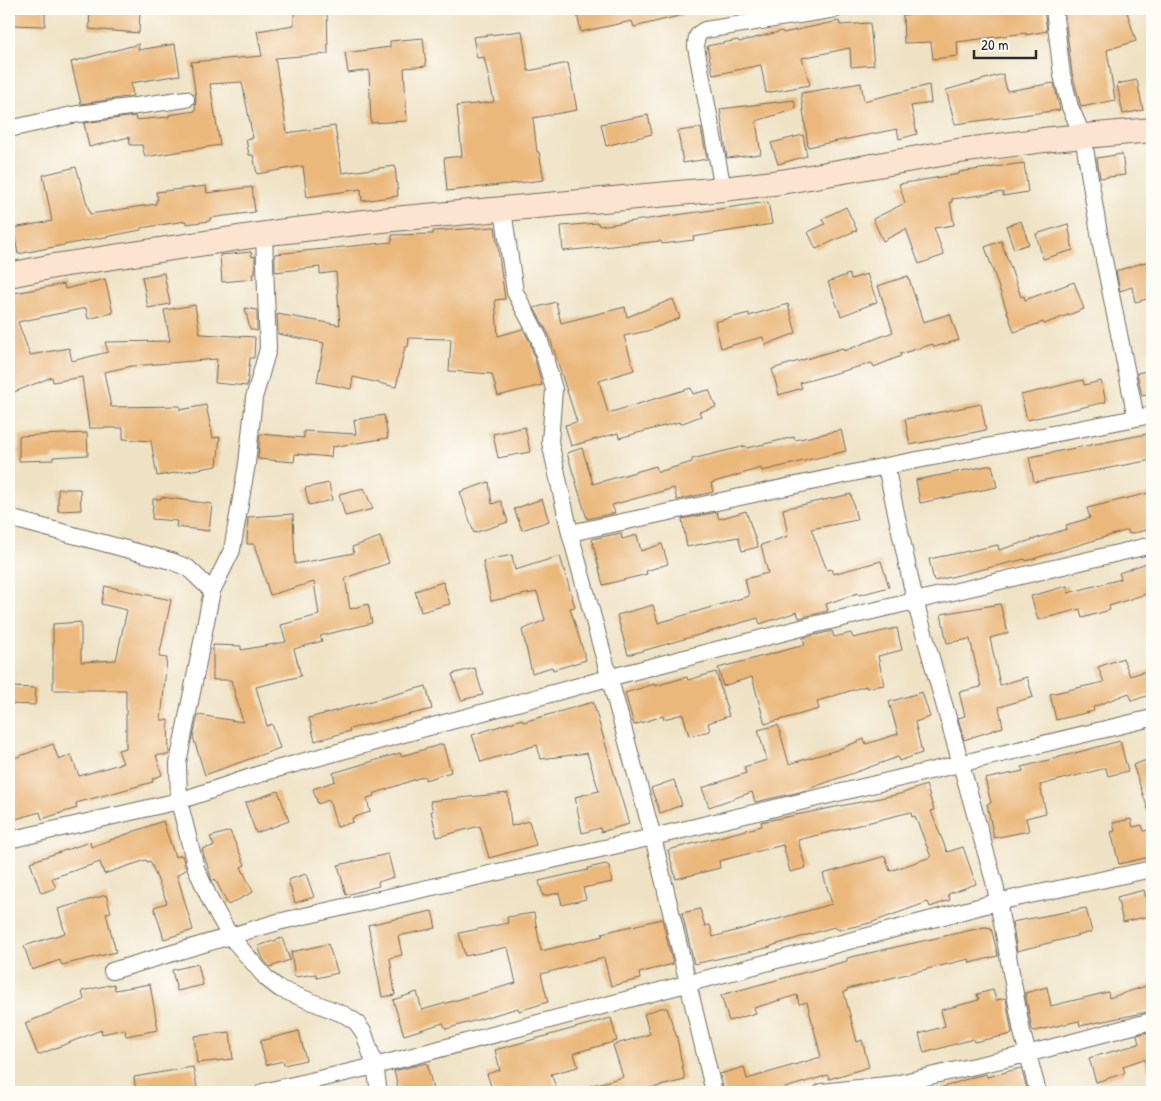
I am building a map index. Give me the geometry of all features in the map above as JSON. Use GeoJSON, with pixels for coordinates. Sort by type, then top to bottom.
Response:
{"type":"FeatureCollection","features":[{"type":"Feature","properties":{"kind":"street"},"geometry":{"type":"LineString","coordinates":[[723,189],[696,47],[696,38],[699,33],[705,30],[836,9]]}},
{"type":"Feature","properties":{"kind":"street"},"geometry":{"type":"LineString","coordinates":[[570,533],[886,466],[1144,416],[1101,245],[1083,136],[1070,107],[1062,75],[1054,9]]}},
{"type":"Feature","properties":{"kind":"street"},"geometry":{"type":"LineString","coordinates":[[9,129],[72,115],[186,99]]}},
{"type":"Feature","properties":{"kind":"street"},"geometry":{"type":"LineString","coordinates":[[9,276],[54,266],[264,234],[382,220],[723,189],[781,182],[958,151],[1152,130]]}},
{"type":"Feature","properties":{"kind":"street"},"geometry":{"type":"LineString","coordinates":[[503,210],[515,292],[539,338],[554,389],[550,442],[570,533],[652,837],[714,1092]]}},
{"type":"Feature","properties":{"kind":"street"},"geometry":{"type":"LineString","coordinates":[[264,234],[268,349],[254,398],[247,464],[232,550],[212,591],[178,763],[179,802],[196,868],[211,902],[230,936],[267,979],[280,990],[345,1015],[356,1022],[364,1033],[375,1066],[379,1092]]}},
{"type":"Feature","properties":{"kind":"street"},"geometry":{"type":"LineString","coordinates":[[886,466],[915,601],[995,885],[1027,1054],[1038,1092]]}},
{"type":"Feature","properties":{"kind":"street"},"geometry":{"type":"LineString","coordinates":[[9,518],[171,561],[188,568],[212,591]]}},
{"type":"Feature","properties":{"kind":"street"},"geometry":{"type":"LineString","coordinates":[[9,840],[179,802],[269,771],[608,678],[1152,544]]}},
{"type":"Feature","properties":{"kind":"street"},"geometry":{"type":"LineString","coordinates":[[112,971],[278,922],[652,837],[1152,718]]}},
{"type":"Feature","properties":{"kind":"street"},"geometry":{"type":"LineString","coordinates":[[263,1092],[375,1066],[997,902],[1152,869]]}},
{"type":"Feature","properties":{"kind":"street"},"geometry":{"type":"LineString","coordinates":[[822,1092],[895,1084],[1027,1054],[1152,1021]]}},
{"type":"Feature","properties":{"kind":"building"},"geometry":{"type":"Polygon","coordinates":[[[9,9],[45,9],[45,26],[9,25],[9,9]]]}},
{"type":"Feature","properties":{"kind":"building"},"geometry":{"type":"Polygon","coordinates":[[[90,9],[140,11],[139,33],[89,29],[90,9]]]}},
{"type":"Feature","properties":{"kind":"building"},"geometry":{"type":"Polygon","coordinates":[[[294,9],[327,9],[328,54],[275,58],[287,133],[335,126],[342,173],[395,166],[398,196],[362,201],[361,189],[307,197],[303,166],[257,174],[253,155],[249,155],[246,139],[253,138],[242,82],[210,84],[220,145],[145,157],[142,145],[130,145],[129,137],[89,147],[84,123],[135,116],[136,120],[169,117],[169,115],[195,111],[196,98],[191,62],[262,56],[257,31],[294,25],[294,9]]]}},
{"type":"Feature","properties":{"kind":"building"},"geometry":{"type":"Polygon","coordinates":[[[576,9],[682,9],[683,15],[634,27],[632,21],[581,32],[576,9]]]}},
{"type":"Feature","properties":{"kind":"building"},"geometry":{"type":"Polygon","coordinates":[[[974,9],[1044,9],[1047,31],[957,42],[958,56],[933,59],[931,42],[904,43],[903,15],[974,9]]]}},
{"type":"Feature","properties":{"kind":"building"},"geometry":{"type":"Polygon","coordinates":[[[1064,9],[1126,9],[1136,41],[1107,50],[1115,100],[1081,107],[1072,73],[1064,9]]]}},
{"type":"Feature","properties":{"kind":"building"},"geometry":{"type":"Polygon","coordinates":[[[839,21],[840,25],[870,23],[874,65],[851,67],[850,48],[802,58],[810,85],[766,93],[761,65],[713,75],[707,46],[738,40],[739,42],[782,31],[783,33],[839,21]]]}},
{"type":"Feature","properties":{"kind":"building"},"geometry":{"type":"Polygon","coordinates":[[[522,31],[528,71],[568,63],[577,110],[533,118],[537,152],[539,152],[544,180],[447,191],[444,158],[462,156],[457,106],[494,102],[484,57],[477,58],[473,37],[522,31]]]}},
{"type":"Feature","properties":{"kind":"building"},"geometry":{"type":"Polygon","coordinates":[[[423,38],[426,66],[404,68],[407,121],[371,123],[369,70],[348,73],[345,53],[390,47],[390,41],[423,38]]]}},
{"type":"Feature","properties":{"kind":"building"},"geometry":{"type":"Polygon","coordinates":[[[139,44],[138,50],[175,44],[180,75],[131,83],[133,96],[81,104],[71,62],[139,44]]]}},
{"type":"Feature","properties":{"kind":"building"},"geometry":{"type":"Polygon","coordinates":[[[1003,74],[1007,91],[1054,83],[1060,110],[955,124],[946,90],[1003,74]]]}},
{"type":"Feature","properties":{"kind":"building"},"geometry":{"type":"Polygon","coordinates":[[[1137,80],[1143,110],[1123,114],[1117,84],[1137,80]]]}},
{"type":"Feature","properties":{"kind":"building"},"geometry":{"type":"Polygon","coordinates":[[[861,83],[864,101],[929,85],[931,103],[911,106],[917,134],[899,139],[897,129],[808,147],[801,93],[861,83]]]}},
{"type":"Feature","properties":{"kind":"building"},"geometry":{"type":"Polygon","coordinates":[[[794,100],[796,109],[756,121],[761,154],[727,158],[720,109],[794,100]]]}},
{"type":"Feature","properties":{"kind":"building"},"geometry":{"type":"Polygon","coordinates":[[[648,115],[652,134],[606,146],[601,124],[648,115]]]}},
{"type":"Feature","properties":{"kind":"building"},"geometry":{"type":"Polygon","coordinates":[[[701,128],[707,159],[683,163],[678,131],[701,128]]]}},
{"type":"Feature","properties":{"kind":"building"},"geometry":{"type":"Polygon","coordinates":[[[803,135],[807,156],[778,164],[771,143],[803,135]]]}},
{"type":"Feature","properties":{"kind":"building"},"geometry":{"type":"Polygon","coordinates":[[[1122,154],[1125,175],[1100,178],[1097,158],[1122,154]]]}},
{"type":"Feature","properties":{"kind":"building"},"geometry":{"type":"Polygon","coordinates":[[[1024,163],[1028,192],[1003,196],[1003,192],[952,199],[952,202],[950,202],[954,225],[934,228],[944,255],[919,264],[906,229],[883,241],[873,219],[905,203],[899,184],[959,174],[959,172],[1024,163]]]}},
{"type":"Feature","properties":{"kind":"building"},"geometry":{"type":"Polygon","coordinates":[[[76,167],[90,214],[156,204],[156,200],[158,200],[156,192],[206,186],[207,193],[252,187],[255,212],[210,218],[210,221],[186,224],[186,221],[141,228],[141,230],[18,254],[13,228],[52,221],[43,175],[76,167]]]}},
{"type":"Feature","properties":{"kind":"building"},"geometry":{"type":"Polygon","coordinates":[[[768,202],[772,224],[693,237],[694,240],[662,244],[661,241],[563,251],[561,226],[598,223],[599,226],[768,202]]]}},
{"type":"Feature","properties":{"kind":"building"},"geometry":{"type":"Polygon","coordinates":[[[846,207],[857,230],[816,249],[808,232],[825,224],[822,219],[846,207]]]}},
{"type":"Feature","properties":{"kind":"building"},"geometry":{"type":"Polygon","coordinates":[[[1021,221],[1029,244],[1014,249],[1006,226],[1021,221]]]}},
{"type":"Feature","properties":{"kind":"building"},"geometry":{"type":"Polygon","coordinates":[[[1068,224],[1073,250],[1043,259],[1036,234],[1068,224]]]}},
{"type":"Feature","properties":{"kind":"building"},"geometry":{"type":"Polygon","coordinates":[[[495,227],[505,299],[495,300],[498,336],[523,329],[530,342],[542,385],[498,396],[492,374],[449,371],[451,339],[409,338],[408,347],[405,347],[396,387],[353,377],[351,389],[317,382],[324,343],[278,334],[277,314],[340,325],[336,272],[320,274],[320,267],[275,272],[275,254],[392,242],[392,235],[433,234],[433,231],[495,227]]]}},
{"type":"Feature","properties":{"kind":"building"},"geometry":{"type":"Polygon","coordinates":[[[1001,241],[1021,297],[1024,296],[1025,300],[1074,282],[1084,309],[1044,324],[1043,322],[1014,332],[985,247],[1001,241]]]}},
{"type":"Feature","properties":{"kind":"building"},"geometry":{"type":"Polygon","coordinates":[[[251,252],[252,257],[255,256],[255,274],[252,274],[253,279],[222,282],[220,255],[251,252]]]}},
{"type":"Feature","properties":{"kind":"building"},"geometry":{"type":"Polygon","coordinates":[[[1152,260],[1152,298],[1135,302],[1132,287],[1120,291],[1116,271],[1152,260]]]}},
{"type":"Feature","properties":{"kind":"building"},"geometry":{"type":"Polygon","coordinates":[[[164,273],[170,304],[148,308],[142,277],[164,273]]]}},
{"type":"Feature","properties":{"kind":"building"},"geometry":{"type":"Polygon","coordinates":[[[849,274],[851,279],[867,274],[877,302],[841,316],[828,282],[849,274]]]}},
{"type":"Feature","properties":{"kind":"building"},"geometry":{"type":"Polygon","coordinates":[[[908,276],[923,322],[950,314],[959,340],[934,347],[933,344],[900,354],[901,356],[874,367],[872,363],[800,383],[802,388],[779,395],[772,369],[843,348],[844,351],[893,332],[878,286],[908,276]]]}},
{"type":"Feature","properties":{"kind":"building"},"geometry":{"type":"Polygon","coordinates":[[[105,279],[113,313],[88,319],[86,308],[18,322],[30,355],[69,348],[72,361],[108,352],[105,342],[170,341],[164,310],[195,305],[200,334],[255,337],[254,358],[250,358],[247,386],[215,383],[217,359],[132,366],[104,372],[111,407],[180,406],[180,410],[206,405],[213,438],[220,437],[217,466],[157,476],[151,441],[123,439],[123,428],[89,428],[82,377],[53,382],[52,377],[9,394],[9,294],[64,284],[65,289],[105,279]]]}},
{"type":"Feature","properties":{"kind":"building"},"geometry":{"type":"Polygon","coordinates":[[[673,299],[680,318],[647,331],[624,336],[634,370],[599,381],[608,413],[691,388],[693,394],[709,390],[716,407],[699,412],[701,416],[680,424],[679,422],[619,438],[618,433],[571,446],[565,425],[577,422],[549,335],[534,308],[556,302],[561,323],[625,307],[627,317],[673,299]]]}},
{"type":"Feature","properties":{"kind":"building"},"geometry":{"type":"Polygon","coordinates":[[[788,304],[796,333],[765,345],[763,337],[721,348],[715,322],[749,313],[749,316],[788,304]]]}},
{"type":"Feature","properties":{"kind":"building"},"geometry":{"type":"Polygon","coordinates":[[[245,308],[257,310],[257,331],[250,329],[245,308]]]}},
{"type":"Feature","properties":{"kind":"building"},"geometry":{"type":"Polygon","coordinates":[[[1152,370],[1152,394],[1142,396],[1137,373],[1152,370]]]}},
{"type":"Feature","properties":{"kind":"building"},"geometry":{"type":"Polygon","coordinates":[[[1083,380],[1084,385],[1101,381],[1106,402],[1027,420],[1021,395],[1083,380]]]}},
{"type":"Feature","properties":{"kind":"building"},"geometry":{"type":"Polygon","coordinates":[[[981,404],[986,430],[910,445],[905,419],[981,404]]]}},
{"type":"Feature","properties":{"kind":"building"},"geometry":{"type":"Polygon","coordinates":[[[384,415],[388,438],[332,447],[331,457],[295,454],[294,462],[258,459],[260,434],[304,438],[304,431],[356,434],[354,420],[384,415]]]}},
{"type":"Feature","properties":{"kind":"building"},"geometry":{"type":"Polygon","coordinates":[[[525,427],[530,452],[498,458],[493,434],[525,427]]]}},
{"type":"Feature","properties":{"kind":"building"},"geometry":{"type":"Polygon","coordinates":[[[841,430],[846,451],[762,471],[761,468],[711,483],[713,492],[677,500],[674,488],[612,505],[615,513],[587,519],[567,453],[582,448],[593,484],[656,466],[658,472],[692,462],[692,459],[746,446],[747,448],[794,437],[795,440],[841,430]]]}},
{"type":"Feature","properties":{"kind":"building"},"geometry":{"type":"Polygon","coordinates":[[[87,433],[88,455],[53,457],[53,460],[19,461],[19,436],[87,433]]]}},
{"type":"Feature","properties":{"kind":"building"},"geometry":{"type":"Polygon","coordinates":[[[1152,433],[1152,460],[1034,482],[1029,457],[1152,433]]]}},
{"type":"Feature","properties":{"kind":"building"},"geometry":{"type":"Polygon","coordinates":[[[992,465],[997,487],[920,503],[916,480],[992,465]]]}},
{"type":"Feature","properties":{"kind":"building"},"geometry":{"type":"Polygon","coordinates":[[[489,482],[492,504],[501,501],[508,522],[474,533],[460,492],[489,482]]]}},
{"type":"Feature","properties":{"kind":"building"},"geometry":{"type":"Polygon","coordinates":[[[329,483],[332,500],[309,505],[305,488],[329,483]]]}},
{"type":"Feature","properties":{"kind":"building"},"geometry":{"type":"Polygon","coordinates":[[[364,488],[373,509],[345,516],[339,494],[364,488]]]}},
{"type":"Feature","properties":{"kind":"building"},"geometry":{"type":"Polygon","coordinates":[[[58,489],[80,489],[81,510],[58,511],[58,489]]]}},
{"type":"Feature","properties":{"kind":"building"},"geometry":{"type":"Polygon","coordinates":[[[1149,493],[1152,506],[1152,529],[1129,534],[1128,530],[1026,561],[1025,559],[934,581],[929,559],[998,545],[999,550],[1067,529],[1066,525],[1090,518],[1087,508],[1149,493]]]}},
{"type":"Feature","properties":{"kind":"building"},"geometry":{"type":"Polygon","coordinates":[[[851,494],[857,520],[811,529],[827,570],[831,569],[833,574],[881,561],[889,587],[859,595],[858,593],[826,604],[828,611],[799,618],[797,612],[760,624],[758,618],[628,655],[617,615],[653,605],[658,623],[749,596],[745,579],[768,573],[761,545],[788,536],[783,509],[851,494]]]}},
{"type":"Feature","properties":{"kind":"building"},"geometry":{"type":"Polygon","coordinates":[[[161,497],[212,504],[209,531],[176,527],[177,521],[152,519],[153,499],[161,499],[161,497]]]}},
{"type":"Feature","properties":{"kind":"building"},"geometry":{"type":"Polygon","coordinates":[[[542,499],[549,521],[522,530],[514,509],[542,499]]]}},
{"type":"Feature","properties":{"kind":"building"},"geometry":{"type":"Polygon","coordinates":[[[746,511],[758,547],[742,551],[738,537],[687,547],[682,519],[717,512],[719,519],[746,511]]]}},
{"type":"Feature","properties":{"kind":"building"},"geometry":{"type":"Polygon","coordinates":[[[293,514],[295,564],[354,553],[352,547],[380,537],[389,563],[345,578],[350,609],[368,604],[372,623],[320,636],[322,641],[294,649],[301,676],[256,687],[267,726],[272,724],[280,748],[205,775],[193,737],[198,715],[243,722],[231,680],[213,680],[213,645],[241,646],[241,650],[286,642],[281,625],[319,615],[314,582],[270,595],[254,544],[247,544],[248,517],[293,514]]]}},
{"type":"Feature","properties":{"kind":"building"},"geometry":{"type":"Polygon","coordinates":[[[621,533],[622,539],[637,535],[641,551],[662,544],[668,564],[646,571],[647,574],[603,585],[592,539],[621,533]]]}},
{"type":"Feature","properties":{"kind":"building"},"geometry":{"type":"Polygon","coordinates":[[[512,555],[515,570],[560,556],[575,607],[570,608],[586,660],[553,670],[552,667],[532,673],[522,630],[545,620],[537,592],[491,601],[483,561],[512,555]]]}},
{"type":"Feature","properties":{"kind":"building"},"geometry":{"type":"Polygon","coordinates":[[[1152,561],[1152,592],[1109,606],[1110,610],[1082,618],[1080,609],[1038,620],[1031,596],[1067,586],[1068,593],[1121,579],[1119,573],[1152,561]]]}},
{"type":"Feature","properties":{"kind":"building"},"geometry":{"type":"Polygon","coordinates":[[[443,582],[450,604],[421,612],[415,591],[443,582]]]}},
{"type":"Feature","properties":{"kind":"building"},"geometry":{"type":"Polygon","coordinates":[[[105,586],[171,600],[159,657],[167,658],[161,720],[168,720],[169,755],[156,755],[162,775],[152,779],[153,782],[76,803],[77,808],[42,819],[40,812],[9,821],[9,760],[53,744],[59,760],[71,755],[79,776],[123,763],[118,750],[126,748],[126,690],[53,690],[53,624],[81,622],[81,662],[116,660],[127,610],[101,604],[105,586]]]}},
{"type":"Feature","properties":{"kind":"building"},"geometry":{"type":"Polygon","coordinates":[[[1000,604],[1008,633],[990,638],[1000,685],[1027,677],[1033,697],[999,707],[1003,727],[964,740],[958,718],[965,716],[959,692],[981,687],[970,639],[947,643],[941,614],[1000,604]]]}},
{"type":"Feature","properties":{"kind":"building"},"geometry":{"type":"Polygon","coordinates":[[[897,628],[902,650],[878,656],[884,685],[866,688],[866,686],[817,701],[819,709],[765,724],[752,677],[723,686],[718,668],[805,645],[803,638],[832,631],[834,637],[851,633],[853,638],[897,628]]]}},
{"type":"Feature","properties":{"kind":"building"},"geometry":{"type":"Polygon","coordinates":[[[1123,658],[1130,676],[1152,669],[1152,694],[1132,701],[1129,693],[1093,707],[1094,711],[1056,720],[1050,694],[1104,682],[1098,667],[1123,658]]]}},
{"type":"Feature","properties":{"kind":"building"},"geometry":{"type":"Polygon","coordinates":[[[475,668],[483,695],[461,700],[452,674],[475,668]]]}},
{"type":"Feature","properties":{"kind":"building"},"geometry":{"type":"Polygon","coordinates":[[[716,672],[729,716],[708,723],[710,731],[689,736],[683,714],[664,719],[663,716],[634,725],[625,693],[654,684],[655,686],[687,677],[688,680],[716,672]]]}},
{"type":"Feature","properties":{"kind":"building"},"geometry":{"type":"Polygon","coordinates":[[[426,686],[432,709],[349,729],[350,731],[315,741],[309,718],[426,686]]]}},
{"type":"Feature","properties":{"kind":"building"},"geometry":{"type":"Polygon","coordinates":[[[9,687],[36,688],[35,705],[9,704],[9,687]]]}},
{"type":"Feature","properties":{"kind":"building"},"geometry":{"type":"Polygon","coordinates":[[[922,692],[930,717],[915,722],[922,753],[899,761],[898,757],[800,792],[755,802],[752,792],[709,807],[702,788],[746,773],[744,767],[767,760],[758,730],[778,725],[789,764],[837,750],[864,739],[866,744],[898,734],[889,702],[922,692]]]}},
{"type":"Feature","properties":{"kind":"building"},"geometry":{"type":"Polygon","coordinates":[[[593,702],[629,824],[601,832],[600,828],[582,833],[575,797],[599,791],[587,753],[541,759],[537,745],[481,762],[472,735],[522,719],[523,722],[593,702]]]}},
{"type":"Feature","properties":{"kind":"building"},"geometry":{"type":"Polygon","coordinates":[[[1120,741],[1128,771],[1108,776],[1106,768],[1040,785],[1046,813],[1026,818],[1029,831],[994,838],[987,804],[991,803],[985,779],[1023,771],[1022,767],[1120,741]]]}},
{"type":"Feature","properties":{"kind":"building"},"geometry":{"type":"Polygon","coordinates":[[[443,744],[451,772],[425,780],[425,776],[373,794],[374,796],[367,798],[370,812],[352,818],[353,822],[337,827],[329,800],[318,804],[313,789],[335,781],[333,773],[400,753],[401,756],[443,744]]]}},
{"type":"Feature","properties":{"kind":"building"},"geometry":{"type":"Polygon","coordinates":[[[1152,758],[1152,812],[1149,812],[1133,765],[1152,758]]]}},
{"type":"Feature","properties":{"kind":"building"},"geometry":{"type":"Polygon","coordinates":[[[674,780],[682,805],[660,813],[651,788],[674,780]]]}},
{"type":"Feature","properties":{"kind":"building"},"geometry":{"type":"Polygon","coordinates":[[[926,785],[934,810],[931,811],[947,852],[963,847],[976,884],[948,894],[950,900],[930,907],[928,902],[870,923],[839,930],[834,927],[771,947],[694,964],[682,913],[700,909],[705,926],[710,925],[713,937],[832,904],[823,874],[885,856],[890,871],[931,857],[915,816],[912,817],[911,812],[798,840],[806,868],[790,872],[783,845],[719,861],[720,868],[676,879],[668,850],[762,826],[761,822],[900,794],[926,785]]]}},
{"type":"Feature","properties":{"kind":"building"},"geometry":{"type":"Polygon","coordinates":[[[278,791],[289,821],[256,833],[245,803],[278,791]]]}},
{"type":"Feature","properties":{"kind":"building"},"geometry":{"type":"Polygon","coordinates":[[[508,793],[511,826],[529,821],[536,845],[489,858],[480,826],[437,837],[430,801],[508,793]]]}},
{"type":"Feature","properties":{"kind":"building"},"geometry":{"type":"Polygon","coordinates":[[[1131,819],[1133,827],[1142,825],[1144,831],[1152,829],[1152,848],[1148,849],[1150,857],[1119,864],[1111,832],[1115,831],[1113,823],[1131,819]]]}},
{"type":"Feature","properties":{"kind":"building"},"geometry":{"type":"Polygon","coordinates":[[[163,821],[175,857],[182,855],[186,870],[177,875],[193,930],[164,939],[154,907],[167,903],[150,861],[147,862],[146,860],[104,874],[100,862],[52,878],[56,888],[41,893],[30,862],[90,842],[91,847],[163,821]]]}},
{"type":"Feature","properties":{"kind":"building"},"geometry":{"type":"Polygon","coordinates":[[[230,831],[245,865],[241,867],[253,892],[228,905],[215,879],[212,881],[202,849],[214,846],[210,837],[230,831]]]}},
{"type":"Feature","properties":{"kind":"building"},"geometry":{"type":"Polygon","coordinates":[[[388,854],[394,877],[378,882],[379,886],[346,895],[338,865],[388,854]]]}},
{"type":"Feature","properties":{"kind":"building"},"geometry":{"type":"Polygon","coordinates":[[[606,864],[609,866],[612,882],[583,888],[586,899],[562,905],[559,893],[543,896],[539,881],[606,864]]]}},
{"type":"Feature","properties":{"kind":"building"},"geometry":{"type":"Polygon","coordinates":[[[306,874],[314,897],[295,903],[288,880],[306,874]]]}},
{"type":"Feature","properties":{"kind":"building"},"geometry":{"type":"Polygon","coordinates":[[[1144,890],[1150,916],[1123,922],[1117,897],[1144,890]]]}},
{"type":"Feature","properties":{"kind":"building"},"geometry":{"type":"Polygon","coordinates":[[[106,895],[111,912],[106,913],[116,952],[62,965],[60,960],[32,970],[24,946],[65,933],[58,909],[106,895]]]}},
{"type":"Feature","properties":{"kind":"building"},"geometry":{"type":"Polygon","coordinates":[[[1086,908],[1092,932],[1017,951],[1012,922],[1086,908]]]}},
{"type":"Feature","properties":{"kind":"building"},"geometry":{"type":"Polygon","coordinates":[[[432,911],[436,928],[398,936],[402,955],[390,958],[395,995],[382,997],[368,925],[432,911]]]}},
{"type":"Feature","properties":{"kind":"building"},"geometry":{"type":"Polygon","coordinates":[[[534,913],[541,951],[603,936],[602,933],[662,919],[673,964],[639,973],[640,979],[611,986],[604,958],[541,974],[548,1002],[519,1011],[518,1008],[446,1029],[443,1023],[404,1035],[393,1000],[417,992],[422,1010],[516,983],[508,947],[465,956],[459,933],[508,923],[507,917],[534,913]]]}},
{"type":"Feature","properties":{"kind":"building"},"geometry":{"type":"Polygon","coordinates":[[[985,927],[991,928],[998,956],[970,963],[969,959],[847,989],[844,992],[857,1042],[862,1040],[869,1067],[829,1079],[828,1075],[772,1092],[724,1092],[720,1074],[744,1067],[747,1079],[821,1057],[807,1002],[799,1004],[797,995],[754,1008],[756,1013],[729,1021],[721,995],[847,961],[847,958],[985,927]]]}},
{"type":"Feature","properties":{"kind":"building"},"geometry":{"type":"Polygon","coordinates":[[[282,938],[290,960],[270,967],[263,959],[258,946],[282,938]]]}},
{"type":"Feature","properties":{"kind":"building"},"geometry":{"type":"Polygon","coordinates":[[[328,944],[338,973],[317,978],[316,974],[295,977],[291,952],[328,944]]]}},
{"type":"Feature","properties":{"kind":"building"},"geometry":{"type":"Polygon","coordinates":[[[198,964],[203,985],[177,991],[172,970],[198,964]]]}},
{"type":"Feature","properties":{"kind":"building"},"geometry":{"type":"Polygon","coordinates":[[[114,984],[115,990],[150,984],[158,1030],[126,1036],[125,1029],[102,1034],[101,1030],[38,1055],[25,1023],[84,1000],[82,991],[114,984]]]}},
{"type":"Feature","properties":{"kind":"building"},"geometry":{"type":"Polygon","coordinates":[[[1152,984],[1152,1011],[1080,1026],[1079,1021],[1035,1031],[1032,1030],[1025,993],[1047,987],[1051,1006],[1108,992],[1109,998],[1152,984]]]}},
{"type":"Feature","properties":{"kind":"building"},"geometry":{"type":"Polygon","coordinates":[[[993,990],[996,1000],[1006,998],[1012,1034],[974,1042],[973,1039],[924,1053],[919,1034],[945,1026],[941,1010],[979,1000],[977,994],[993,990]]]}},
{"type":"Feature","properties":{"kind":"building"},"geometry":{"type":"Polygon","coordinates":[[[660,1008],[667,1008],[677,1038],[685,1080],[635,1092],[586,1092],[586,1087],[623,1077],[613,1045],[650,1034],[644,1014],[660,1008]]]}},
{"type":"Feature","properties":{"kind":"building"},"geometry":{"type":"Polygon","coordinates":[[[611,1018],[617,1041],[574,1053],[578,1067],[551,1074],[558,1092],[493,1092],[487,1074],[500,1070],[495,1050],[611,1018]]]}},
{"type":"Feature","properties":{"kind":"building"},"geometry":{"type":"Polygon","coordinates":[[[299,1031],[306,1060],[284,1065],[283,1061],[266,1065],[260,1041],[299,1031]]]}},
{"type":"Feature","properties":{"kind":"building"},"geometry":{"type":"Polygon","coordinates":[[[1152,1031],[1152,1072],[1149,1072],[1144,1059],[1123,1066],[1125,1073],[1096,1082],[1089,1058],[1139,1044],[1137,1035],[1152,1031]]]}},
{"type":"Feature","properties":{"kind":"building"},"geometry":{"type":"Polygon","coordinates":[[[230,1032],[233,1059],[197,1063],[194,1036],[230,1032]]]}},
{"type":"Feature","properties":{"kind":"building"},"geometry":{"type":"Polygon","coordinates":[[[427,1063],[433,1090],[399,1092],[394,1071],[427,1063]]]}},
{"type":"Feature","properties":{"kind":"building"},"geometry":{"type":"Polygon","coordinates":[[[193,1067],[198,1092],[136,1092],[134,1077],[193,1067]]]}},
{"type":"Feature","properties":{"kind":"building"},"geometry":{"type":"Polygon","coordinates":[[[1021,1068],[1028,1092],[936,1092],[935,1090],[973,1077],[986,1074],[987,1077],[1021,1068]]]}}]}
